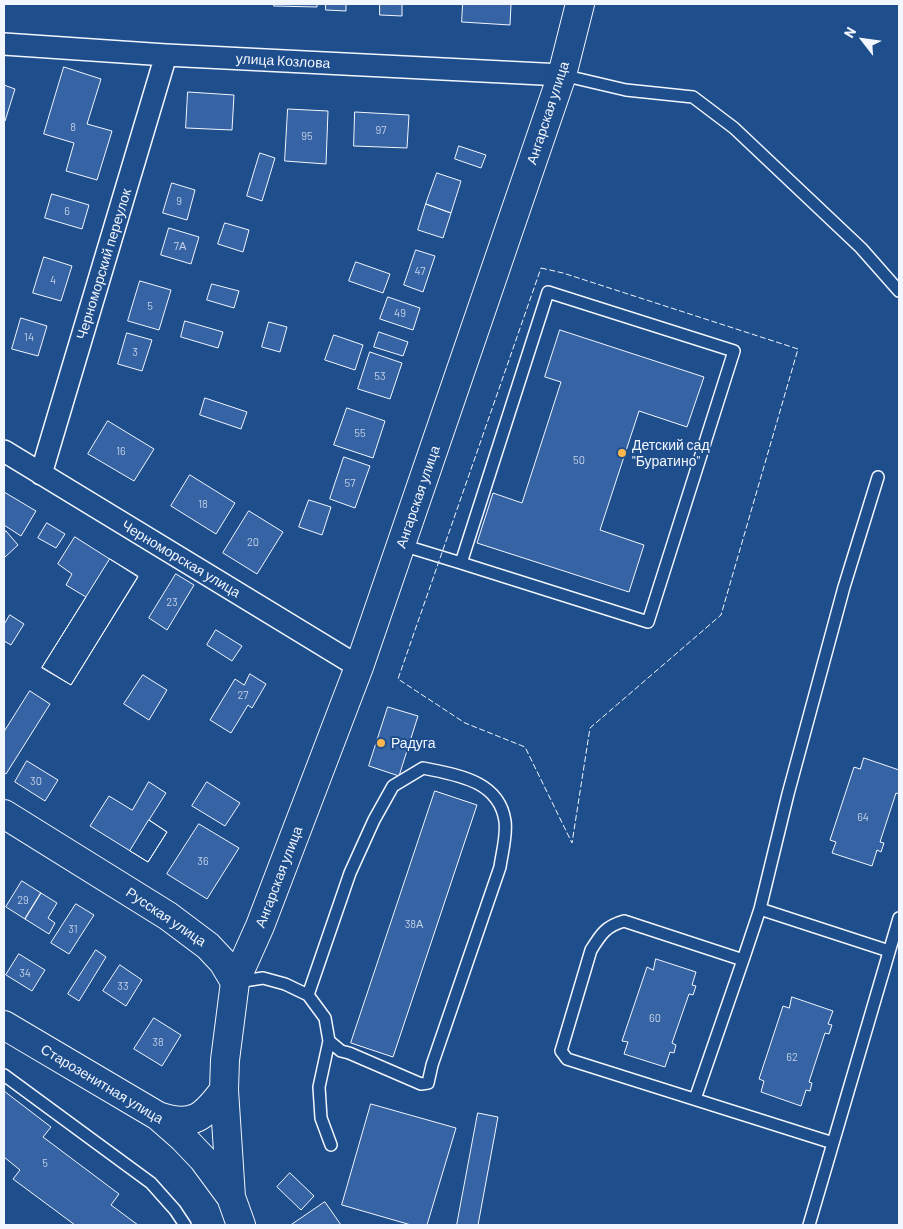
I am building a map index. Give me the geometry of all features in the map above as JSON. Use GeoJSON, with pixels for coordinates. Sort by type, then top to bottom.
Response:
{"type":"FeatureCollection","features":[{"type":"Feature","properties":{"kind":"main road","name":"Ангарская улица"},"geometry":{"type":"LineString","coordinates":[[235,982],[260,926],[359,667],[562,75],[580,4]]}},
{"type":"Feature","properties":{"kind":"main road","name":"Русская улица"},"geometry":{"type":"LineString","coordinates":[[4,814],[168,916],[208,946],[223,962],[235,982]]}},
{"type":"Feature","properties":{"kind":"main road"},"geometry":{"type":"LineString","coordinates":[[208,946],[220,948],[235,943],[246,938],[260,926]]}},
{"type":"Feature","properties":{"kind":"main road"},"geometry":{"type":"LineString","coordinates":[[235,982],[228,1031],[224,1090],[231,1196],[242,1225]]}},
{"type":"Feature","properties":{"kind":"main road","name":"Старозенитная улица"},"geometry":{"type":"LineString","coordinates":[[4,1025],[158,1116],[203,1159],[231,1196]]}},
{"type":"Feature","properties":{"kind":"main road"},"geometry":{"type":"LineString","coordinates":[[158,1116],[173,1121],[187,1122],[211,1108],[224,1090]]}},
{"type":"Feature","properties":{"kind":"street","name":"улица Козлова"},"geometry":{"type":"LineString","coordinates":[[4,44],[166,55],[562,75]]}},
{"type":"Feature","properties":{"kind":"street","name":"Черноморский переулок"},"geometry":{"type":"LineString","coordinates":[[41,474],[166,55]]}},
{"type":"Feature","properties":{"kind":"street","name":"Черноморская улица"},"geometry":{"type":"LineString","coordinates":[[4,450],[359,667]]}},
{"type":"Feature","properties":{"kind":"lane"},"geometry":{"type":"LineString","coordinates":[[562,75],[626,90],[693,97],[734,128],[861,248],[899,291]]}},
{"type":"Feature","properties":{"kind":"lane"},"geometry":{"type":"LineString","coordinates":[[402,544],[648,622],[734,351],[548,292],[462,563]]}},
{"type":"Feature","properties":{"kind":"lane"},"geometry":{"type":"LineString","coordinates":[[695,1099],[760,909],[803,737],[844,587],[878,477]]}},
{"type":"Feature","properties":{"kind":"lane"},"geometry":{"type":"LineString","coordinates":[[308,995],[350,873],[374,820],[394,786],[423,768],[459,776],[484,787],[498,799],[505,821],[505,839],[500,867],[432,1066],[428,1083],[421,1084],[341,1051],[329,1041]]}},
{"type":"Feature","properties":{"kind":"lane"},"geometry":{"type":"LineString","coordinates":[[760,909],[889,951]]}},
{"type":"Feature","properties":{"kind":"lane"},"geometry":{"type":"LineString","coordinates":[[809,1225],[899,918]]}},
{"type":"Feature","properties":{"kind":"lane"},"geometry":{"type":"LineString","coordinates":[[743,960],[624,921],[612,924],[599,937],[590,950],[561,1051],[567,1059],[833,1143]]}},
{"type":"Feature","properties":{"kind":"lane"},"geometry":{"type":"LineString","coordinates":[[235,982],[263,978],[284,984],[308,995],[324,1018],[329,1041],[319,1087],[321,1118],[331,1145]]}},
{"type":"Feature","properties":{"kind":"lane"},"geometry":{"type":"LineString","coordinates":[[4,1075],[151,1183],[175,1210],[185,1225]]}},
{"type":"Feature","properties":{"kind":"building"},"geometry":{"type":"Polygon","coordinates":[[[274,4],[317,4],[317,7],[274,6],[274,4]]]}},
{"type":"Feature","properties":{"kind":"building"},"geometry":{"type":"Polygon","coordinates":[[[326,4],[346,4],[346,11],[326,10],[326,4]]]}},
{"type":"Feature","properties":{"kind":"building"},"geometry":{"type":"Polygon","coordinates":[[[380,4],[402,4],[402,16],[380,15],[380,4]]]}},
{"type":"Feature","properties":{"kind":"building"},"geometry":{"type":"Polygon","coordinates":[[[463,4],[511,4],[510,25],[462,22],[463,4]]]}},
{"type":"Feature","properties":{"kind":"building"},"geometry":{"type":"Polygon","coordinates":[[[64,67],[101,79],[87,124],[112,131],[97,180],[66,171],[74,143],[44,134],[64,67]]]}},
{"type":"Feature","properties":{"kind":"building"},"geometry":{"type":"Polygon","coordinates":[[[4,85],[15,89],[5,121],[4,121],[4,85]]]}},
{"type":"Feature","properties":{"kind":"building"},"geometry":{"type":"Polygon","coordinates":[[[188,92],[234,95],[232,130],[186,128],[188,92]]]}},
{"type":"Feature","properties":{"kind":"building"},"geometry":{"type":"Polygon","coordinates":[[[288,109],[328,111],[326,164],[285,161],[288,109]]]}},
{"type":"Feature","properties":{"kind":"building"},"geometry":{"type":"Polygon","coordinates":[[[355,112],[409,115],[407,148],[354,146],[355,112]]]}},
{"type":"Feature","properties":{"kind":"building"},"geometry":{"type":"Polygon","coordinates":[[[459,146],[486,155],[481,168],[455,159],[459,146]]]}},
{"type":"Feature","properties":{"kind":"building"},"geometry":{"type":"Polygon","coordinates":[[[260,153],[275,158],[262,201],[247,196],[260,153]]]}},
{"type":"Feature","properties":{"kind":"building"},"geometry":{"type":"Polygon","coordinates":[[[437,173],[461,181],[451,213],[426,204],[437,173]]]}},
{"type":"Feature","properties":{"kind":"building"},"geometry":{"type":"Polygon","coordinates":[[[172,183],[195,190],[187,220],[163,213],[172,183]]]}},
{"type":"Feature","properties":{"kind":"building"},"geometry":{"type":"Polygon","coordinates":[[[52,194],[89,205],[82,229],[45,218],[52,194]]]}},
{"type":"Feature","properties":{"kind":"building"},"geometry":{"type":"Polygon","coordinates":[[[426,204],[451,213],[443,238],[418,230],[426,204]]]}},
{"type":"Feature","properties":{"kind":"building"},"geometry":{"type":"Polygon","coordinates":[[[225,223],[249,230],[243,252],[218,244],[225,223]]]}},
{"type":"Feature","properties":{"kind":"building"},"geometry":{"type":"Polygon","coordinates":[[[169,228],[199,237],[191,264],[161,255],[169,228]]]}},
{"type":"Feature","properties":{"kind":"building"},"geometry":{"type":"Polygon","coordinates":[[[416,250],[435,256],[423,292],[404,285],[416,250]]]}},
{"type":"Feature","properties":{"kind":"building"},"geometry":{"type":"Polygon","coordinates":[[[44,257],[72,266],[61,301],[33,293],[44,257]]]}},
{"type":"Feature","properties":{"kind":"building"},"geometry":{"type":"Polygon","coordinates":[[[356,262],[390,274],[383,293],[349,281],[356,262]]]}},
{"type":"Feature","properties":{"kind":"building"},"geometry":{"type":"Polygon","coordinates":[[[140,281],[171,290],[159,330],[128,321],[140,281]]]}},
{"type":"Feature","properties":{"kind":"building"},"geometry":{"type":"Polygon","coordinates":[[[212,284],[239,291],[234,308],[207,300],[212,284]]]}},
{"type":"Feature","properties":{"kind":"building"},"geometry":{"type":"Polygon","coordinates":[[[388,297],[420,308],[413,330],[380,319],[388,297]]]}},
{"type":"Feature","properties":{"kind":"building"},"geometry":{"type":"Polygon","coordinates":[[[21,318],[47,326],[38,356],[12,349],[21,318]]]}},
{"type":"Feature","properties":{"kind":"building"},"geometry":{"type":"Polygon","coordinates":[[[185,321],[223,332],[218,348],[181,337],[185,321]]]}},
{"type":"Feature","properties":{"kind":"building"},"geometry":{"type":"Polygon","coordinates":[[[269,322],[287,327],[280,352],[262,347],[269,322]]]}},
{"type":"Feature","properties":{"kind":"building"},"geometry":{"type":"Polygon","coordinates":[[[560,330],[704,377],[687,427],[639,411],[600,530],[644,545],[629,592],[477,543],[493,493],[522,503],[561,382],[545,377],[560,330]]]}},
{"type":"Feature","properties":{"kind":"building"},"geometry":{"type":"Polygon","coordinates":[[[379,332],[408,342],[403,356],[374,347],[379,332]]]}},
{"type":"Feature","properties":{"kind":"building"},"geometry":{"type":"Polygon","coordinates":[[[127,333],[152,340],[142,371],[118,364],[127,333]]]}},
{"type":"Feature","properties":{"kind":"building"},"geometry":{"type":"Polygon","coordinates":[[[334,335],[363,345],[355,370],[325,360],[334,335]]]}},
{"type":"Feature","properties":{"kind":"building"},"geometry":{"type":"Polygon","coordinates":[[[370,352],[402,363],[390,399],[358,389],[370,352]]]}},
{"type":"Feature","properties":{"kind":"building"},"geometry":{"type":"Polygon","coordinates":[[[205,398],[247,412],[241,429],[200,415],[205,398]]]}},
{"type":"Feature","properties":{"kind":"building"},"geometry":{"type":"Polygon","coordinates":[[[347,408],[385,421],[373,458],[334,445],[347,408]]]}},
{"type":"Feature","properties":{"kind":"building"},"geometry":{"type":"Polygon","coordinates":[[[108,421],[154,449],[134,481],[88,454],[108,421]]]}},
{"type":"Feature","properties":{"kind":"building"},"geometry":{"type":"Polygon","coordinates":[[[344,457],[370,466],[355,508],[330,499],[344,457]]]}},
{"type":"Feature","properties":{"kind":"building"},"geometry":{"type":"Polygon","coordinates":[[[190,475],[235,503],[216,534],[171,506],[190,475]]]}},
{"type":"Feature","properties":{"kind":"building"},"geometry":{"type":"Polygon","coordinates":[[[4,492],[36,511],[21,536],[4,525],[4,492]]]}},
{"type":"Feature","properties":{"kind":"building"},"geometry":{"type":"Polygon","coordinates":[[[309,500],[331,507],[322,535],[299,527],[309,500]]]}},
{"type":"Feature","properties":{"kind":"building"},"geometry":{"type":"Polygon","coordinates":[[[249,511],[283,532],[257,574],[223,553],[249,511]]]}},
{"type":"Feature","properties":{"kind":"building"},"geometry":{"type":"Polygon","coordinates":[[[47,523],[65,534],[56,548],[38,538],[47,523]]]}},
{"type":"Feature","properties":{"kind":"building"},"geometry":{"type":"Polygon","coordinates":[[[6,531],[18,545],[4,558],[4,534],[6,531]]]}},
{"type":"Feature","properties":{"kind":"building"},"geometry":{"type":"Polygon","coordinates":[[[75,537],[138,577],[71,685],[42,667],[86,597],[66,585],[72,574],[58,564],[75,537]]]}},
{"type":"Feature","properties":{"kind":"building"},"geometry":{"type":"Polygon","coordinates":[[[110,559],[138,576],[71,685],[42,668],[110,559]]]}},
{"type":"Feature","properties":{"kind":"building"},"geometry":{"type":"Polygon","coordinates":[[[176,574],[194,585],[167,630],[149,618],[176,574]]]}},
{"type":"Feature","properties":{"kind":"building"},"geometry":{"type":"Polygon","coordinates":[[[10,615],[24,624],[11,645],[4,641],[4,625],[10,615]]]}},
{"type":"Feature","properties":{"kind":"building"},"geometry":{"type":"Polygon","coordinates":[[[216,630],[242,646],[232,661],[207,645],[216,630]]]}},
{"type":"Feature","properties":{"kind":"building"},"geometry":{"type":"Polygon","coordinates":[[[250,674],[266,684],[252,708],[248,705],[231,733],[210,720],[235,679],[244,685],[250,674]]]}},
{"type":"Feature","properties":{"kind":"building"},"geometry":{"type":"Polygon","coordinates":[[[143,675],[167,690],[149,720],[124,704],[143,675]]]}},
{"type":"Feature","properties":{"kind":"building"},"geometry":{"type":"Polygon","coordinates":[[[30,691],[50,704],[6,774],[4,773],[4,732],[30,691]]]}},
{"type":"Feature","properties":{"kind":"building"},"geometry":{"type":"Polygon","coordinates":[[[388,707],[418,716],[399,776],[369,766],[388,707]]]}},
{"type":"Feature","properties":{"kind":"building"},"geometry":{"type":"Polygon","coordinates":[[[864,758],[899,770],[899,794],[896,793],[880,842],[884,843],[881,852],[877,850],[872,866],[832,853],[836,842],[830,840],[854,767],[860,769],[864,758]]]}},
{"type":"Feature","properties":{"kind":"building"},"geometry":{"type":"Polygon","coordinates":[[[27,761],[58,780],[45,801],[15,782],[27,761]]]}},
{"type":"Feature","properties":{"kind":"building"},"geometry":{"type":"Polygon","coordinates":[[[149,782],[166,793],[149,820],[167,832],[148,862],[90,826],[109,796],[132,810],[149,782]]]}},
{"type":"Feature","properties":{"kind":"building"},"geometry":{"type":"Polygon","coordinates":[[[207,782],[240,803],[225,826],[192,806],[207,782]]]}},
{"type":"Feature","properties":{"kind":"building"},"geometry":{"type":"Polygon","coordinates":[[[435,791],[477,805],[393,1057],[351,1043],[435,791]]]}},
{"type":"Feature","properties":{"kind":"building"},"geometry":{"type":"Polygon","coordinates":[[[149,820],[167,832],[148,862],[130,851],[149,820]]]}},
{"type":"Feature","properties":{"kind":"building"},"geometry":{"type":"Polygon","coordinates":[[[199,824],[239,848],[207,899],[167,874],[199,824]]]}},
{"type":"Feature","properties":{"kind":"building"},"geometry":{"type":"Polygon","coordinates":[[[22,881],[41,893],[25,919],[6,907],[22,881]]]}},
{"type":"Feature","properties":{"kind":"building"},"geometry":{"type":"Polygon","coordinates":[[[41,893],[57,903],[48,918],[55,923],[49,934],[25,919],[41,893]]]}},
{"type":"Feature","properties":{"kind":"building"},"geometry":{"type":"Polygon","coordinates":[[[76,904],[94,915],[69,954],[51,943],[76,904]]]}},
{"type":"Feature","properties":{"kind":"building"},"geometry":{"type":"Polygon","coordinates":[[[96,950],[106,957],[79,1001],[68,994],[96,950]]]}},
{"type":"Feature","properties":{"kind":"building"},"geometry":{"type":"Polygon","coordinates":[[[19,954],[45,970],[32,991],[6,975],[19,954]]]}},
{"type":"Feature","properties":{"kind":"building"},"geometry":{"type":"Polygon","coordinates":[[[656,959],[696,972],[692,985],[696,986],[693,995],[689,994],[672,1043],[676,1045],[674,1053],[670,1052],[665,1067],[624,1054],[628,1042],[622,1041],[647,967],[653,970],[656,959]]]}},
{"type":"Feature","properties":{"kind":"building"},"geometry":{"type":"Polygon","coordinates":[[[120,965],[142,980],[126,1006],[103,991],[120,965]]]}},
{"type":"Feature","properties":{"kind":"building"},"geometry":{"type":"Polygon","coordinates":[[[792,997],[833,1011],[828,1024],[832,1025],[829,1034],[825,1033],[809,1082],[812,1083],[810,1091],[806,1090],[801,1106],[761,1092],[764,1081],[759,1079],[783,1006],[789,1008],[792,997]]]}},
{"type":"Feature","properties":{"kind":"building"},"geometry":{"type":"Polygon","coordinates":[[[154,1018],[181,1035],[162,1066],[134,1049],[154,1018]]]}},
{"type":"Feature","properties":{"kind":"building"},"geometry":{"type":"Polygon","coordinates":[[[4,1091],[51,1127],[43,1137],[119,1194],[111,1205],[138,1225],[75,1225],[13,1179],[20,1170],[4,1157],[4,1091]]]}},
{"type":"Feature","properties":{"kind":"building"},"geometry":{"type":"Polygon","coordinates":[[[371,1104],[456,1128],[427,1225],[411,1225],[342,1205],[371,1104]]]}},
{"type":"Feature","properties":{"kind":"building"},"geometry":{"type":"Polygon","coordinates":[[[478,1113],[498,1117],[478,1225],[457,1225],[478,1113]]]}},
{"type":"Feature","properties":{"kind":"building"},"geometry":{"type":"Polygon","coordinates":[[[290,1173],[314,1196],[301,1210],[277,1187],[290,1173]]]}},
{"type":"Feature","properties":{"kind":"building"},"geometry":{"type":"Polygon","coordinates":[[[325,1202],[341,1225],[291,1225],[325,1202]]]}},
{"type":"Feature","properties":{"kind":"fence"},"geometry":{"type":"LineString","coordinates":[[541,268],[563,273],[798,349],[721,615],[590,728],[572,843],[525,747],[465,723],[398,679],[541,268]]}},
{"type":"Feature","properties":{"kind":"place","name":"Детский сад \"Буратино\""},"geometry":{"type":"Point","coordinates":[622,453]}},
{"type":"Feature","properties":{"kind":"place","name":"Радуга"},"geometry":{"type":"Point","coordinates":[381,743]}}]}
